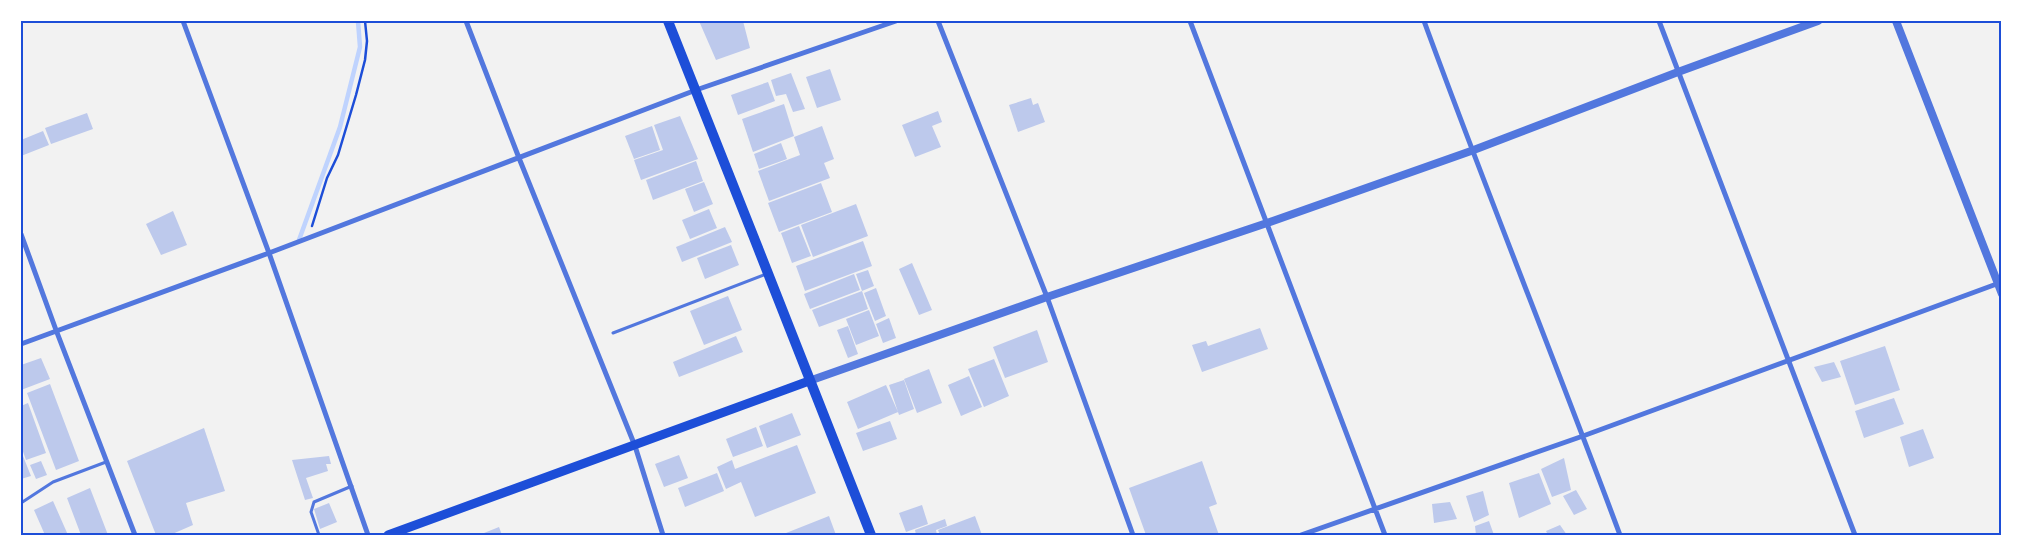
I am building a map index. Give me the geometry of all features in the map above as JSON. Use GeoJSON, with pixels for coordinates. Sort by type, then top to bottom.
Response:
{"type":"FeatureCollection","features":[{"type":"Feature","properties":{"kind":"main road"},"geometry":{"type":"LineString","coordinates":[[668,21],[769,272],[809,382],[871,535]]}},
{"type":"Feature","properties":{"kind":"main road"},"geometry":{"type":"LineString","coordinates":[[388,535],[809,382]]}},
{"type":"Feature","properties":{"kind":"street"},"geometry":{"type":"LineString","coordinates":[[183,21],[270,253],[368,535]]}},
{"type":"Feature","properties":{"kind":"street"},"geometry":{"type":"LineString","coordinates":[[466,21],[635,446],[663,535]]}},
{"type":"Feature","properties":{"kind":"street"},"geometry":{"type":"LineString","coordinates":[[21,344],[270,253],[696,90],[896,21]]}},
{"type":"Feature","properties":{"kind":"street"},"geometry":{"type":"LineString","coordinates":[[938,21],[1047,297],[1133,535]]}},
{"type":"Feature","properties":{"kind":"street"},"geometry":{"type":"LineString","coordinates":[[1190,21],[1385,535]]}},
{"type":"Feature","properties":{"kind":"street"},"geometry":{"type":"LineString","coordinates":[[1424,21],[1471,151],[1620,535]]}},
{"type":"Feature","properties":{"kind":"street"},"geometry":{"type":"LineString","coordinates":[[1659,21],[1854,535]]}},
{"type":"Feature","properties":{"kind":"street"},"geometry":{"type":"LineString","coordinates":[[809,382],[1047,297],[1267,223],[1471,151],[1818,21]]}},
{"type":"Feature","properties":{"kind":"street"},"geometry":{"type":"LineString","coordinates":[[1896,21],[2000,283],[2002,294]]}},
{"type":"Feature","properties":{"kind":"street"},"geometry":{"type":"LineString","coordinates":[[21,234],[135,535]]}},
{"type":"Feature","properties":{"kind":"street"},"geometry":{"type":"LineString","coordinates":[[1301,535],[1583,436],[2000,283]]}},
{"type":"Feature","properties":{"kind":"lane"},"geometry":{"type":"LineString","coordinates":[[614,333],[769,272]]}},
{"type":"Feature","properties":{"kind":"lane"},"geometry":{"type":"LineString","coordinates":[[21,503],[53,482],[106,462]]}},
{"type":"Feature","properties":{"kind":"lane"},"geometry":{"type":"LineString","coordinates":[[319,535],[311,512],[314,502],[352,486]]}},
{"type":"Feature","properties":{"kind":"path"},"geometry":{"type":"LineString","coordinates":[[309,237],[327,178],[338,155],[356,95],[366,50],[365,21]]}},
{"type":"Feature","properties":{"kind":"building"},"geometry":{"type":"Polygon","coordinates":[[[699,21],[743,21],[750,48],[716,60],[699,21]]]}},
{"type":"Feature","properties":{"kind":"building"},"geometry":{"type":"Polygon","coordinates":[[[830,69],[841,100],[817,108],[806,77],[830,69]]]}},
{"type":"Feature","properties":{"kind":"building"},"geometry":{"type":"Polygon","coordinates":[[[791,73],[805,109],[793,112],[786,94],[776,96],[771,80],[791,73]]]}},
{"type":"Feature","properties":{"kind":"building"},"geometry":{"type":"Polygon","coordinates":[[[768,82],[775,101],[738,115],[731,95],[768,82]]]}},
{"type":"Feature","properties":{"kind":"building"},"geometry":{"type":"Polygon","coordinates":[[[1031,98],[1033,105],[1038,103],[1045,122],[1018,132],[1009,105],[1031,98]]]}},
{"type":"Feature","properties":{"kind":"building"},"geometry":{"type":"Polygon","coordinates":[[[784,104],[794,136],[753,152],[742,119],[784,104]]]}},
{"type":"Feature","properties":{"kind":"building"},"geometry":{"type":"Polygon","coordinates":[[[938,111],[942,122],[932,126],[941,147],[915,157],[902,125],[938,111]]]}},
{"type":"Feature","properties":{"kind":"building"},"geometry":{"type":"Polygon","coordinates":[[[87,113],[93,129],[51,144],[45,128],[87,113]]]}},
{"type":"Feature","properties":{"kind":"building"},"geometry":{"type":"Polygon","coordinates":[[[680,116],[698,159],[641,180],[634,160],[663,150],[654,125],[680,116]]]}},
{"type":"Feature","properties":{"kind":"building"},"geometry":{"type":"Polygon","coordinates":[[[652,126],[660,150],[634,159],[625,136],[652,126]]]}},
{"type":"Feature","properties":{"kind":"building"},"geometry":{"type":"Polygon","coordinates":[[[822,126],[834,159],[824,163],[830,178],[769,201],[758,171],[800,155],[794,137],[822,126]]]}},
{"type":"Feature","properties":{"kind":"building"},"geometry":{"type":"Polygon","coordinates":[[[43,131],[49,145],[21,156],[21,140],[43,131]]]}},
{"type":"Feature","properties":{"kind":"building"},"geometry":{"type":"Polygon","coordinates":[[[781,143],[787,159],[759,169],[754,154],[781,143]]]}},
{"type":"Feature","properties":{"kind":"building"},"geometry":{"type":"Polygon","coordinates":[[[696,161],[703,181],[653,200],[646,180],[696,161]]]}},
{"type":"Feature","properties":{"kind":"building"},"geometry":{"type":"Polygon","coordinates":[[[704,182],[713,204],[694,212],[685,189],[704,182]]]}},
{"type":"Feature","properties":{"kind":"building"},"geometry":{"type":"Polygon","coordinates":[[[821,183],[832,212],[779,232],[768,203],[821,183]]]}},
{"type":"Feature","properties":{"kind":"building"},"geometry":{"type":"Polygon","coordinates":[[[856,204],[868,236],[813,257],[801,225],[856,204]]]}},
{"type":"Feature","properties":{"kind":"building"},"geometry":{"type":"Polygon","coordinates":[[[709,209],[717,228],[690,239],[682,220],[709,209]]]}},
{"type":"Feature","properties":{"kind":"building"},"geometry":{"type":"Polygon","coordinates":[[[173,211],[187,245],[161,255],[146,224],[173,211]]]}},
{"type":"Feature","properties":{"kind":"building"},"geometry":{"type":"Polygon","coordinates":[[[799,226],[811,256],[792,263],[781,233],[799,226]]]}},
{"type":"Feature","properties":{"kind":"building"},"geometry":{"type":"Polygon","coordinates":[[[725,227],[732,242],[682,262],[676,247],[725,227]]]}},
{"type":"Feature","properties":{"kind":"building"},"geometry":{"type":"Polygon","coordinates":[[[863,241],[872,266],[805,291],[796,266],[863,241]]]}},
{"type":"Feature","properties":{"kind":"building"},"geometry":{"type":"Polygon","coordinates":[[[731,245],[739,265],[705,279],[697,258],[731,245]]]}},
{"type":"Feature","properties":{"kind":"building"},"geometry":{"type":"Polygon","coordinates":[[[912,263],[932,310],[919,315],[899,269],[912,263]]]}},
{"type":"Feature","properties":{"kind":"building"},"geometry":{"type":"Polygon","coordinates":[[[868,270],[874,286],[862,291],[856,274],[868,270]]]}},
{"type":"Feature","properties":{"kind":"building"},"geometry":{"type":"Polygon","coordinates":[[[854,274],[860,290],[810,309],[804,294],[854,274]]]}},
{"type":"Feature","properties":{"kind":"building"},"geometry":{"type":"Polygon","coordinates":[[[876,288],[886,316],[875,321],[864,293],[876,288]]]}},
{"type":"Feature","properties":{"kind":"building"},"geometry":{"type":"Polygon","coordinates":[[[862,291],[868,309],[819,327],[812,310],[862,291]]]}},
{"type":"Feature","properties":{"kind":"building"},"geometry":{"type":"Polygon","coordinates":[[[728,296],[742,330],[704,345],[690,311],[728,296]]]}},
{"type":"Feature","properties":{"kind":"building"},"geometry":{"type":"Polygon","coordinates":[[[869,310],[879,336],[856,345],[846,319],[869,310]]]}},
{"type":"Feature","properties":{"kind":"building"},"geometry":{"type":"Polygon","coordinates":[[[889,318],[896,338],[883,343],[876,324],[889,318]]]}},
{"type":"Feature","properties":{"kind":"building"},"geometry":{"type":"Polygon","coordinates":[[[848,326],[858,354],[848,358],[837,330],[848,326]]]}},
{"type":"Feature","properties":{"kind":"building"},"geometry":{"type":"Polygon","coordinates":[[[1260,328],[1268,349],[1202,372],[1192,345],[1206,341],[1208,346],[1260,328]]]}},
{"type":"Feature","properties":{"kind":"building"},"geometry":{"type":"Polygon","coordinates":[[[1037,330],[1048,362],[1005,378],[993,347],[1037,330]]]}},
{"type":"Feature","properties":{"kind":"building"},"geometry":{"type":"Polygon","coordinates":[[[736,336],[743,352],[679,377],[673,362],[736,336]]]}},
{"type":"Feature","properties":{"kind":"building"},"geometry":{"type":"Polygon","coordinates":[[[1885,346],[1900,390],[1855,405],[1840,361],[1885,346]]]}},
{"type":"Feature","properties":{"kind":"building"},"geometry":{"type":"Polygon","coordinates":[[[41,358],[50,379],[21,390],[21,365],[41,358]]]}},
{"type":"Feature","properties":{"kind":"building"},"geometry":{"type":"Polygon","coordinates":[[[994,359],[1009,396],[984,407],[968,369],[994,359]]]}},
{"type":"Feature","properties":{"kind":"building"},"geometry":{"type":"Polygon","coordinates":[[[1834,362],[1841,377],[1822,382],[1814,367],[1834,362]]]}},
{"type":"Feature","properties":{"kind":"building"},"geometry":{"type":"Polygon","coordinates":[[[929,369],[942,403],[917,413],[904,379],[929,369]]]}},
{"type":"Feature","properties":{"kind":"building"},"geometry":{"type":"Polygon","coordinates":[[[969,376],[982,407],[961,416],[948,385],[969,376]]]}},
{"type":"Feature","properties":{"kind":"building"},"geometry":{"type":"Polygon","coordinates":[[[904,380],[914,409],[899,415],[889,385],[904,380]]]}},
{"type":"Feature","properties":{"kind":"building"},"geometry":{"type":"Polygon","coordinates":[[[50,384],[79,461],[56,470],[27,393],[50,384]]]}},
{"type":"Feature","properties":{"kind":"building"},"geometry":{"type":"Polygon","coordinates":[[[886,385],[898,412],[858,429],[847,402],[886,385]]]}},
{"type":"Feature","properties":{"kind":"building"},"geometry":{"type":"Polygon","coordinates":[[[1894,398],[1904,424],[1864,438],[1855,411],[1894,398]]]}},
{"type":"Feature","properties":{"kind":"building"},"geometry":{"type":"Polygon","coordinates":[[[28,403],[46,453],[26,460],[21,446],[21,406],[28,403]]]}},
{"type":"Feature","properties":{"kind":"building"},"geometry":{"type":"Polygon","coordinates":[[[792,413],[801,435],[767,448],[759,426],[792,413]]]}},
{"type":"Feature","properties":{"kind":"building"},"geometry":{"type":"Polygon","coordinates":[[[890,421],[897,439],[863,451],[856,433],[890,421]]]}},
{"type":"Feature","properties":{"kind":"building"},"geometry":{"type":"Polygon","coordinates":[[[756,427],[763,446],[733,457],[726,439],[756,427]]]}},
{"type":"Feature","properties":{"kind":"building"},"geometry":{"type":"Polygon","coordinates":[[[204,428],[225,491],[186,503],[193,525],[170,535],[156,535],[127,461],[204,428]]]}},
{"type":"Feature","properties":{"kind":"building"},"geometry":{"type":"Polygon","coordinates":[[[1923,429],[1934,458],[1909,467],[1900,437],[1923,429]]]}},
{"type":"Feature","properties":{"kind":"building"},"geometry":{"type":"Polygon","coordinates":[[[797,445],[816,493],[755,517],[741,482],[726,489],[717,467],[732,460],[735,469],[797,445]]]}},
{"type":"Feature","properties":{"kind":"building"},"geometry":{"type":"Polygon","coordinates":[[[21,451],[31,476],[21,479],[21,451]]]}},
{"type":"Feature","properties":{"kind":"building"},"geometry":{"type":"Polygon","coordinates":[[[679,455],[688,478],[664,487],[655,464],[679,455]]]}},
{"type":"Feature","properties":{"kind":"building"},"geometry":{"type":"Polygon","coordinates":[[[329,456],[331,464],[326,464],[328,471],[306,478],[313,498],[305,500],[292,460],[329,456]]]}},
{"type":"Feature","properties":{"kind":"building"},"geometry":{"type":"Polygon","coordinates":[[[1564,458],[1571,490],[1552,497],[1541,469],[1564,458]]]}},
{"type":"Feature","properties":{"kind":"building"},"geometry":{"type":"Polygon","coordinates":[[[41,461],[47,475],[36,479],[30,465],[41,461]]]}},
{"type":"Feature","properties":{"kind":"building"},"geometry":{"type":"Polygon","coordinates":[[[1202,461],[1217,504],[1209,507],[1219,535],[1146,535],[1129,488],[1202,461]]]}},
{"type":"Feature","properties":{"kind":"building"},"geometry":{"type":"Polygon","coordinates":[[[717,473],[724,491],[685,507],[678,488],[717,473]]]}},
{"type":"Feature","properties":{"kind":"building"},"geometry":{"type":"Polygon","coordinates":[[[1539,473],[1551,504],[1519,518],[1509,483],[1539,473]]]}},
{"type":"Feature","properties":{"kind":"building"},"geometry":{"type":"Polygon","coordinates":[[[90,488],[108,535],[81,535],[67,498],[90,488]]]}},
{"type":"Feature","properties":{"kind":"building"},"geometry":{"type":"Polygon","coordinates":[[[1576,490],[1587,509],[1574,515],[1563,496],[1576,490]]]}},
{"type":"Feature","properties":{"kind":"building"},"geometry":{"type":"Polygon","coordinates":[[[1483,491],[1489,515],[1474,522],[1466,496],[1483,491]]]}},
{"type":"Feature","properties":{"kind":"building"},"geometry":{"type":"Polygon","coordinates":[[[53,501],[68,535],[45,535],[34,510],[53,501]]]}},
{"type":"Feature","properties":{"kind":"building"},"geometry":{"type":"Polygon","coordinates":[[[1450,502],[1457,519],[1434,523],[1432,504],[1450,502]]]}},
{"type":"Feature","properties":{"kind":"building"},"geometry":{"type":"Polygon","coordinates":[[[329,503],[337,522],[320,529],[314,509],[329,503]]]}},
{"type":"Feature","properties":{"kind":"building"},"geometry":{"type":"Polygon","coordinates":[[[922,505],[928,524],[906,532],[899,513],[922,505]]]}},
{"type":"Feature","properties":{"kind":"building"},"geometry":{"type":"Polygon","coordinates":[[[829,516],[836,535],[781,535],[829,516]]]}},
{"type":"Feature","properties":{"kind":"building"},"geometry":{"type":"Polygon","coordinates":[[[975,516],[982,535],[940,535],[938,530],[975,516]]]}},
{"type":"Feature","properties":{"kind":"building"},"geometry":{"type":"Polygon","coordinates":[[[945,519],[947,526],[936,530],[937,535],[916,535],[915,530],[945,519]]]}},
{"type":"Feature","properties":{"kind":"building"},"geometry":{"type":"Polygon","coordinates":[[[1489,521],[1494,535],[1476,535],[1475,526],[1489,521]]]}},
{"type":"Feature","properties":{"kind":"building"},"geometry":{"type":"Polygon","coordinates":[[[1560,525],[1567,535],[1548,535],[1546,531],[1560,525]]]}},
{"type":"Feature","properties":{"kind":"building"},"geometry":{"type":"Polygon","coordinates":[[[499,527],[502,535],[479,535],[499,527]]]}},
{"type":"Feature","properties":{"kind":"waterway"},"geometry":{"type":"LineString","coordinates":[[299,240],[340,127],[360,47],[358,21]]}}]}
